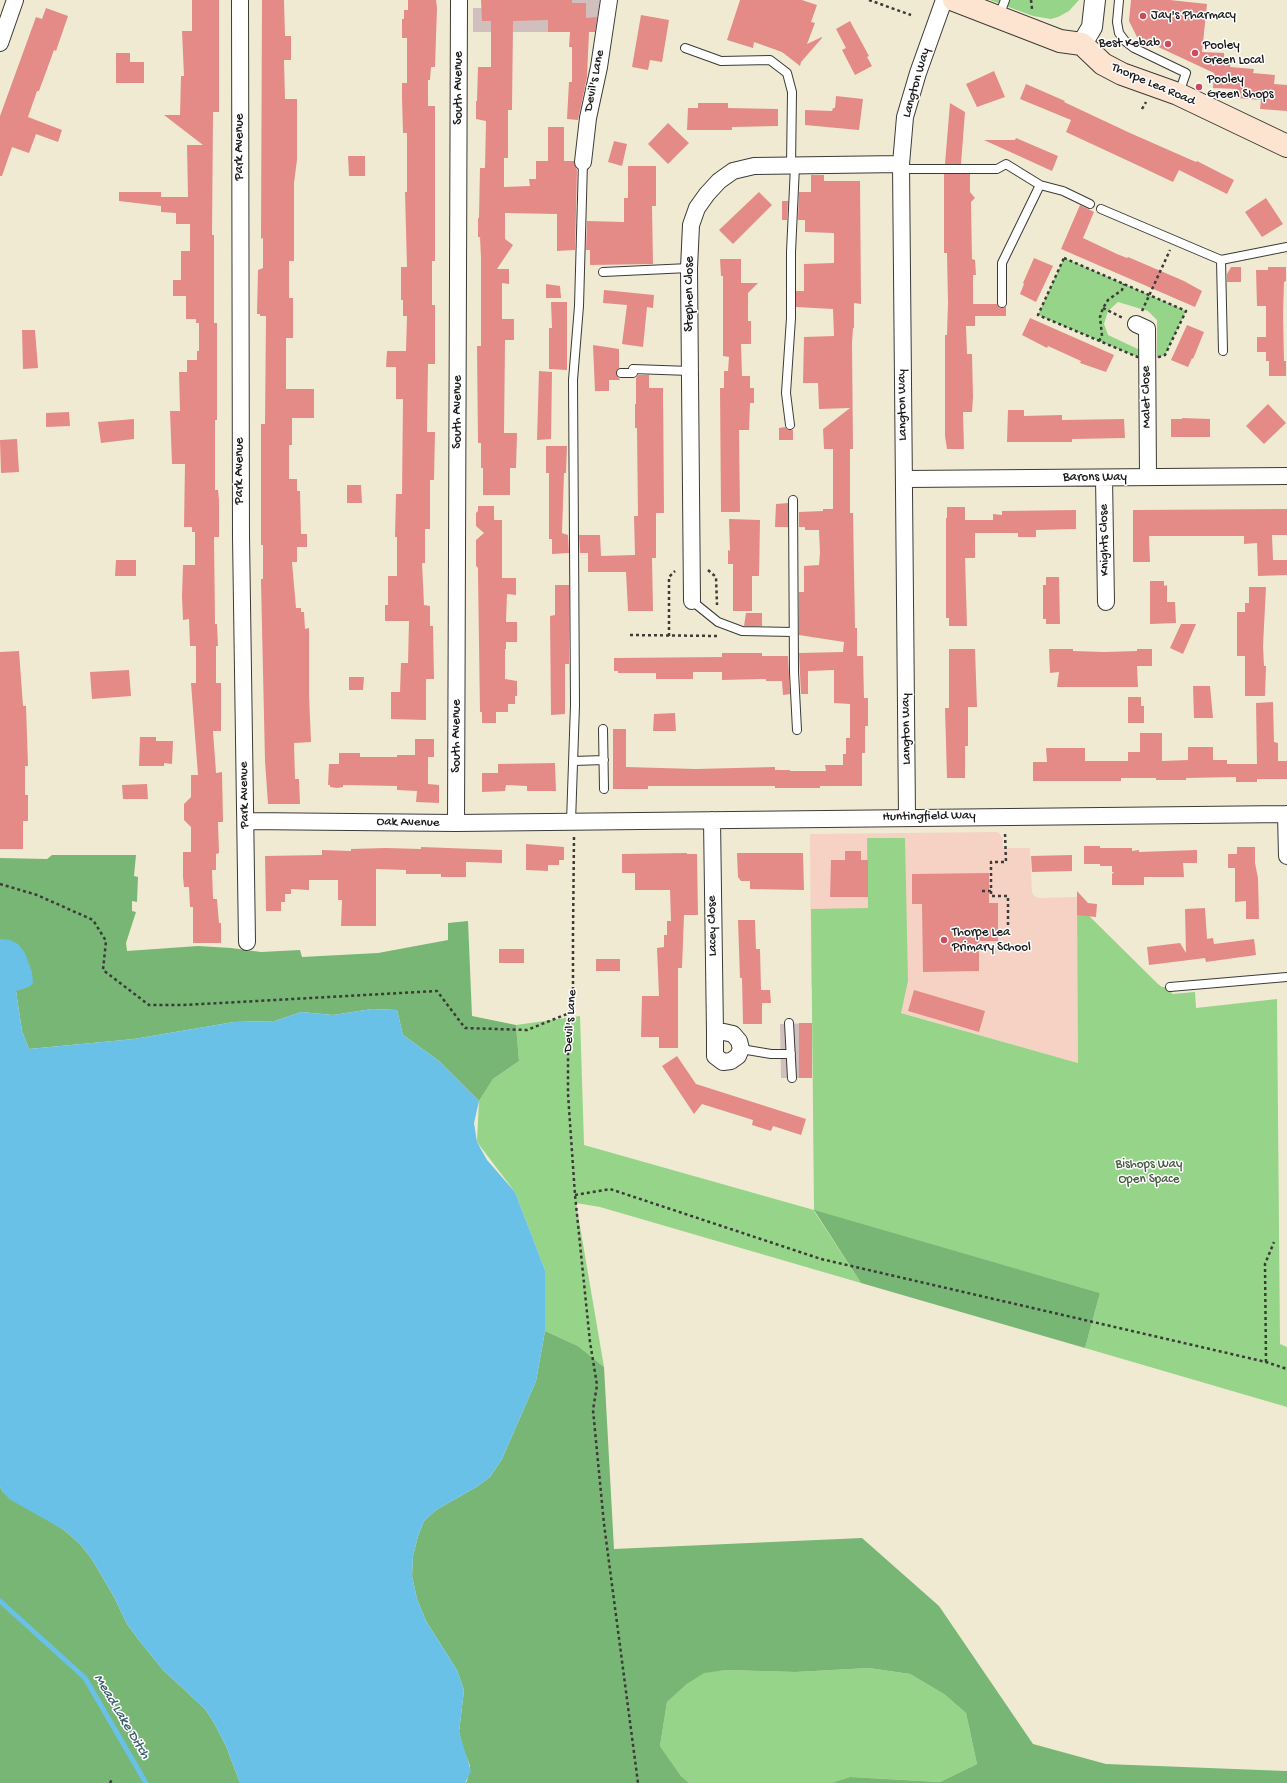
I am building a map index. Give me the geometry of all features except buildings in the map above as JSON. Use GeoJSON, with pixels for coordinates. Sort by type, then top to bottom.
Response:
{"type":"FeatureCollection","features":[{"type":"Feature","properties":{"kind":"main road"},"geometry":{"type":"LineString","coordinates":[[954,0],[1002,9],[1060,41],[1082,44]]}},
{"type":"Feature","properties":{"kind":"main road","name":"Thorpe Lea Road"},"geometry":{"type":"LineString","coordinates":[[1082,44],[1103,64],[1122,74],[1178,94],[1287,146]]}},
{"type":"Feature","properties":{"kind":"street"},"geometry":{"type":"LineString","coordinates":[[0,43],[15,0]]}},
{"type":"Feature","properties":{"kind":"street","name":"Park Avenue"},"geometry":{"type":"LineString","coordinates":[[240,0],[240,536],[247,942]]}},
{"type":"Feature","properties":{"kind":"street","name":"South Avenue"},"geometry":{"type":"LineString","coordinates":[[456,823],[459,0]]}},
{"type":"Feature","properties":{"kind":"street","name":"Devil's Lane"},"geometry":{"type":"LineString","coordinates":[[583,162],[588,118],[599,67],[609,0]]}},
{"type":"Feature","properties":{"kind":"street","name":"Langton Way"},"geometry":{"type":"LineString","coordinates":[[908,817],[901,167],[906,117],[918,73],[944,0]]}},
{"type":"Feature","properties":{"kind":"street"},"geometry":{"type":"LineString","coordinates":[[1082,44],[1092,27],[1095,0]]}},
{"type":"Feature","properties":{"kind":"street","name":"Stephen Close"},"geometry":{"type":"LineString","coordinates":[[692,601],[690,268],[692,224],[696,208],[719,181],[733,171],[754,166],[901,167]]}},
{"type":"Feature","properties":{"kind":"street","name":"Malet Close"},"geometry":{"type":"LineString","coordinates":[[1136,324],[1147,329],[1148,478]]}},
{"type":"Feature","properties":{"kind":"street","name":"Barons Way"},"geometry":{"type":"LineString","coordinates":[[904,479],[1287,476]]}},
{"type":"Feature","properties":{"kind":"street","name":"Knights Close"},"geometry":{"type":"LineString","coordinates":[[1104,478],[1106,602]]}},
{"type":"Feature","properties":{"kind":"street"},"geometry":{"type":"LineString","coordinates":[[1287,814],[1287,856]]}},
{"type":"Feature","properties":{"kind":"street","name":"Huntingfield Way"},"geometry":{"type":"LineString","coordinates":[[573,822],[908,817],[1287,814]]}},
{"type":"Feature","properties":{"kind":"street","name":"Lacey Close"},"geometry":{"type":"LineString","coordinates":[[712,820],[715,1056],[723,1062],[731,1061],[738,1056],[741,1049]]}},
{"type":"Feature","properties":{"kind":"street","name":"Oak Avenue"},"geometry":{"type":"LineString","coordinates":[[246,821],[456,823],[573,822]]}},
{"type":"Feature","properties":{"kind":"street"},"geometry":{"type":"LineString","coordinates":[[714,1032],[733,1034],[739,1040],[741,1049]]}},
{"type":"Feature","properties":{"kind":"lane"},"geometry":{"type":"LineString","coordinates":[[1119,0],[1117,22],[1119,33],[1125,41],[1134,48],[1186,73],[1178,94]]}},
{"type":"Feature","properties":{"kind":"lane"},"geometry":{"type":"LineString","coordinates":[[685,48],[721,61],[770,60],[787,73],[792,92],[793,166],[791,318],[786,393],[790,425]]}},
{"type":"Feature","properties":{"kind":"lane"},"geometry":{"type":"LineString","coordinates":[[573,822],[575,698],[573,380],[579,306],[583,162]]}},
{"type":"Feature","properties":{"kind":"lane"},"geometry":{"type":"LineString","coordinates":[[901,167],[996,169],[1006,164],[1040,185],[1063,191],[1090,204]]}},
{"type":"Feature","properties":{"kind":"lane"},"geometry":{"type":"LineString","coordinates":[[1002,303],[1002,263],[1040,185]]}},
{"type":"Feature","properties":{"kind":"lane"},"geometry":{"type":"LineString","coordinates":[[1101,209],[1221,260],[1287,247]]}},
{"type":"Feature","properties":{"kind":"lane"},"geometry":{"type":"LineString","coordinates":[[1221,260],[1223,351]]}},
{"type":"Feature","properties":{"kind":"lane"},"geometry":{"type":"LineString","coordinates":[[603,272],[690,268]]}},
{"type":"Feature","properties":{"kind":"lane"},"geometry":{"type":"LineString","coordinates":[[621,373],[633,373],[633,370],[639,369],[690,371]]}},
{"type":"Feature","properties":{"kind":"lane"},"geometry":{"type":"LineString","coordinates":[[793,500],[793,632],[797,730]]}},
{"type":"Feature","properties":{"kind":"lane"},"geometry":{"type":"LineString","coordinates":[[692,601],[718,622],[742,631],[793,632]]}},
{"type":"Feature","properties":{"kind":"lane"},"geometry":{"type":"LineString","coordinates":[[603,729],[604,789]]}},
{"type":"Feature","properties":{"kind":"lane"},"geometry":{"type":"LineString","coordinates":[[574,761],[604,760]]}},
{"type":"Feature","properties":{"kind":"lane"},"geometry":{"type":"LineString","coordinates":[[1170,988],[1287,977]]}},
{"type":"Feature","properties":{"kind":"lane"},"geometry":{"type":"LineString","coordinates":[[789,1023],[792,1078]]}},
{"type":"Feature","properties":{"kind":"lane"},"geometry":{"type":"LineString","coordinates":[[741,1049],[771,1054],[791,1054]]}},
{"type":"Feature","properties":{"kind":"path"},"geometry":{"type":"LineString","coordinates":[[869,0],[912,15]]}},
{"type":"Feature","properties":{"kind":"path"},"geometry":{"type":"LineString","coordinates":[[1103,308],[1136,324],[1174,240]]}},
{"type":"Feature","properties":{"kind":"path"},"geometry":{"type":"LineString","coordinates":[[1064,258],[1124,284],[1186,311],[1165,355],[1147,361],[1038,315],[1064,258]]}},
{"type":"Feature","properties":{"kind":"path"},"geometry":{"type":"LineString","coordinates":[[1099,341],[1102,336],[1100,317],[1103,308],[1112,295],[1122,290],[1124,284]]}},
{"type":"Feature","properties":{"kind":"path"},"geometry":{"type":"LineString","coordinates":[[1005,816],[1006,862],[991,862],[991,896],[1008,896],[1008,933]]}},
{"type":"Feature","properties":{"kind":"path","name":"Devil's Lane"},"geometry":{"type":"LineString","coordinates":[[573,822],[572,933],[574,1015],[568,1030],[568,1086],[575,1195],[590,1342],[597,1385],[593,1410],[604,1524],[638,1783]]}},
{"type":"Feature","properties":{"kind":"path"},"geometry":{"type":"LineString","coordinates":[[0,884],[37,896],[93,920],[106,941],[103,970],[149,1005],[184,1005],[437,990],[465,1028],[527,1030],[567,1014],[573,1009]]}},
{"type":"Feature","properties":{"kind":"path"},"geometry":{"type":"LineString","coordinates":[[982,891],[991,891]]}},
{"type":"Feature","properties":{"kind":"path"},"geometry":{"type":"LineString","coordinates":[[575,1195],[610,1189],[821,1260],[1266,1362],[1287,1369]]}},
{"type":"Feature","properties":{"kind":"path"},"geometry":{"type":"LineString","coordinates":[[1266,1362],[1265,1264],[1274,1242]]}},
{"type":"Feature","properties":{"kind":"path"},"geometry":{"type":"LineString","coordinates":[[110,1783],[112,1779]]}},
{"type":"Feature","properties":{"kind":"shaded area"},"geometry":{"type":"Polygon","coordinates":[[[526,0],[600,0],[595,32],[473,32],[473,8],[526,8],[526,0]]]}},
{"type":"Feature","properties":{"kind":"shaded area","name":"Thorpe Lea Primary School"},"geometry":{"type":"Polygon","coordinates":[[[997,832],[1003,839],[1003,848],[1030,848],[1032,892],[1034,896],[1039,898],[1077,897],[1078,1063],[811,987],[810,834],[997,832]]]}},
{"type":"Feature","properties":{"kind":"shaded area"},"geometry":{"type":"Polygon","coordinates":[[[812,1023],[812,1078],[781,1078],[780,1024],[812,1023]]]}},
{"type":"Feature","properties":{"kind":"green space"},"geometry":{"type":"Polygon","coordinates":[[[990,0],[1079,0],[1069,11],[1051,19],[1033,16],[990,0]]]}},
{"type":"Feature","properties":{"kind":"green space"},"geometry":{"type":"Polygon","coordinates":[[[1064,258],[1186,311],[1165,355],[1157,358],[1157,320],[1148,311],[1118,302],[1108,311],[1104,324],[1108,335],[1140,350],[1140,358],[1038,315],[1064,258]]]}},
{"type":"Feature","properties":{"kind":"green space","name":"Bishops Way Open Space"},"geometry":{"type":"Polygon","coordinates":[[[867,838],[905,838],[908,981],[901,1013],[1078,1063],[1077,904],[1162,987],[1170,987],[1172,994],[1195,992],[1196,1008],[1277,999],[1280,1344],[1287,1347],[1287,1407],[1085,1348],[1100,1293],[814,1211],[861,1283],[600,1207],[576,1203],[604,1367],[578,1346],[545,1331],[545,1270],[515,1192],[477,1142],[479,1101],[493,1079],[519,1061],[516,1025],[580,1016],[584,1145],[814,1210],[811,909],[868,908],[867,838]]]}},
{"type":"Feature","properties":{"kind":"green space"},"geometry":{"type":"Polygon","coordinates":[[[52,855],[136,855],[134,876],[138,877],[137,902],[132,901],[132,911],[136,912],[126,943],[127,951],[198,946],[261,952],[300,950],[302,957],[378,953],[448,940],[448,923],[468,921],[472,1016],[516,1025],[519,1061],[493,1079],[479,1101],[439,1061],[403,1035],[397,1010],[372,1009],[333,1015],[301,1012],[275,1021],[234,1022],[134,1039],[29,1049],[22,1031],[16,991],[0,939],[0,858],[47,859],[52,855]]]}},
{"type":"Feature","properties":{"kind":"green space"},"geometry":{"type":"Polygon","coordinates":[[[814,1210],[1100,1293],[1085,1348],[861,1283],[814,1210]]]}},
{"type":"Feature","properties":{"kind":"green space"},"geometry":{"type":"Polygon","coordinates":[[[545,1331],[578,1346],[604,1367],[614,1549],[862,1538],[939,1606],[1033,1744],[1106,1764],[1287,1771],[1287,1783],[831,1783],[850,1777],[940,1782],[977,1764],[966,1713],[944,1694],[910,1674],[869,1668],[795,1672],[726,1670],[704,1673],[687,1684],[667,1702],[660,1746],[681,1776],[689,1783],[465,1783],[467,1781],[470,1766],[459,1732],[464,1690],[457,1670],[426,1621],[417,1599],[412,1576],[413,1556],[418,1536],[424,1521],[436,1510],[478,1486],[490,1477],[502,1459],[536,1381],[545,1331]]]}},
{"type":"Feature","properties":{"kind":"green space"},"geometry":{"type":"Polygon","coordinates":[[[0,1487],[3,1492],[64,1530],[80,1544],[91,1558],[113,1595],[127,1624],[138,1639],[163,1670],[205,1709],[226,1746],[240,1783],[0,1783],[0,1487]]]}},
{"type":"Feature","properties":{"kind":"green space"},"geometry":{"type":"Polygon","coordinates":[[[869,1668],[910,1674],[944,1694],[966,1713],[977,1764],[940,1782],[850,1777],[831,1783],[689,1783],[681,1776],[660,1746],[667,1702],[687,1684],[704,1672],[726,1670],[795,1672],[869,1668]]]}},
{"type":"Feature","properties":{"kind":"water"},"geometry":{"type":"Polygon","coordinates":[[[0,939],[10,940],[18,944],[25,953],[32,972],[33,983],[29,987],[16,991],[22,1031],[29,1049],[134,1039],[234,1022],[275,1021],[301,1012],[333,1015],[372,1009],[397,1010],[403,1035],[439,1061],[479,1101],[474,1123],[477,1142],[487,1160],[515,1192],[545,1270],[545,1331],[536,1381],[502,1459],[490,1477],[478,1486],[436,1510],[424,1521],[418,1536],[413,1556],[412,1576],[417,1599],[426,1621],[457,1670],[464,1690],[459,1732],[471,1771],[465,1783],[240,1783],[226,1746],[205,1709],[163,1670],[138,1639],[127,1624],[113,1595],[91,1558],[80,1544],[64,1530],[9,1499],[0,1487],[0,939]]]}},
{"type":"Feature","properties":{"kind":"waterway","name":"Mead Lake Ditch"},"geometry":{"type":"LineString","coordinates":[[0,1601],[85,1678],[146,1783]]}},
{"type":"Feature","properties":{"kind":"place","name":"Jay's Pharmacy"},"geometry":{"type":"Point","coordinates":[1143,16]}},
{"type":"Feature","properties":{"kind":"place","name":"Best Kebab"},"geometry":{"type":"Point","coordinates":[1168,44]}},
{"type":"Feature","properties":{"kind":"place","name":"Pooley Green Local"},"geometry":{"type":"Point","coordinates":[1195,53]}},
{"type":"Feature","properties":{"kind":"place","name":"Pooley Green Shops"},"geometry":{"type":"Point","coordinates":[1199,87]}},
{"type":"Feature","properties":{"kind":"place","name":"Thorpe Lea Primary School"},"geometry":{"type":"Point","coordinates":[944,940]}}]}
